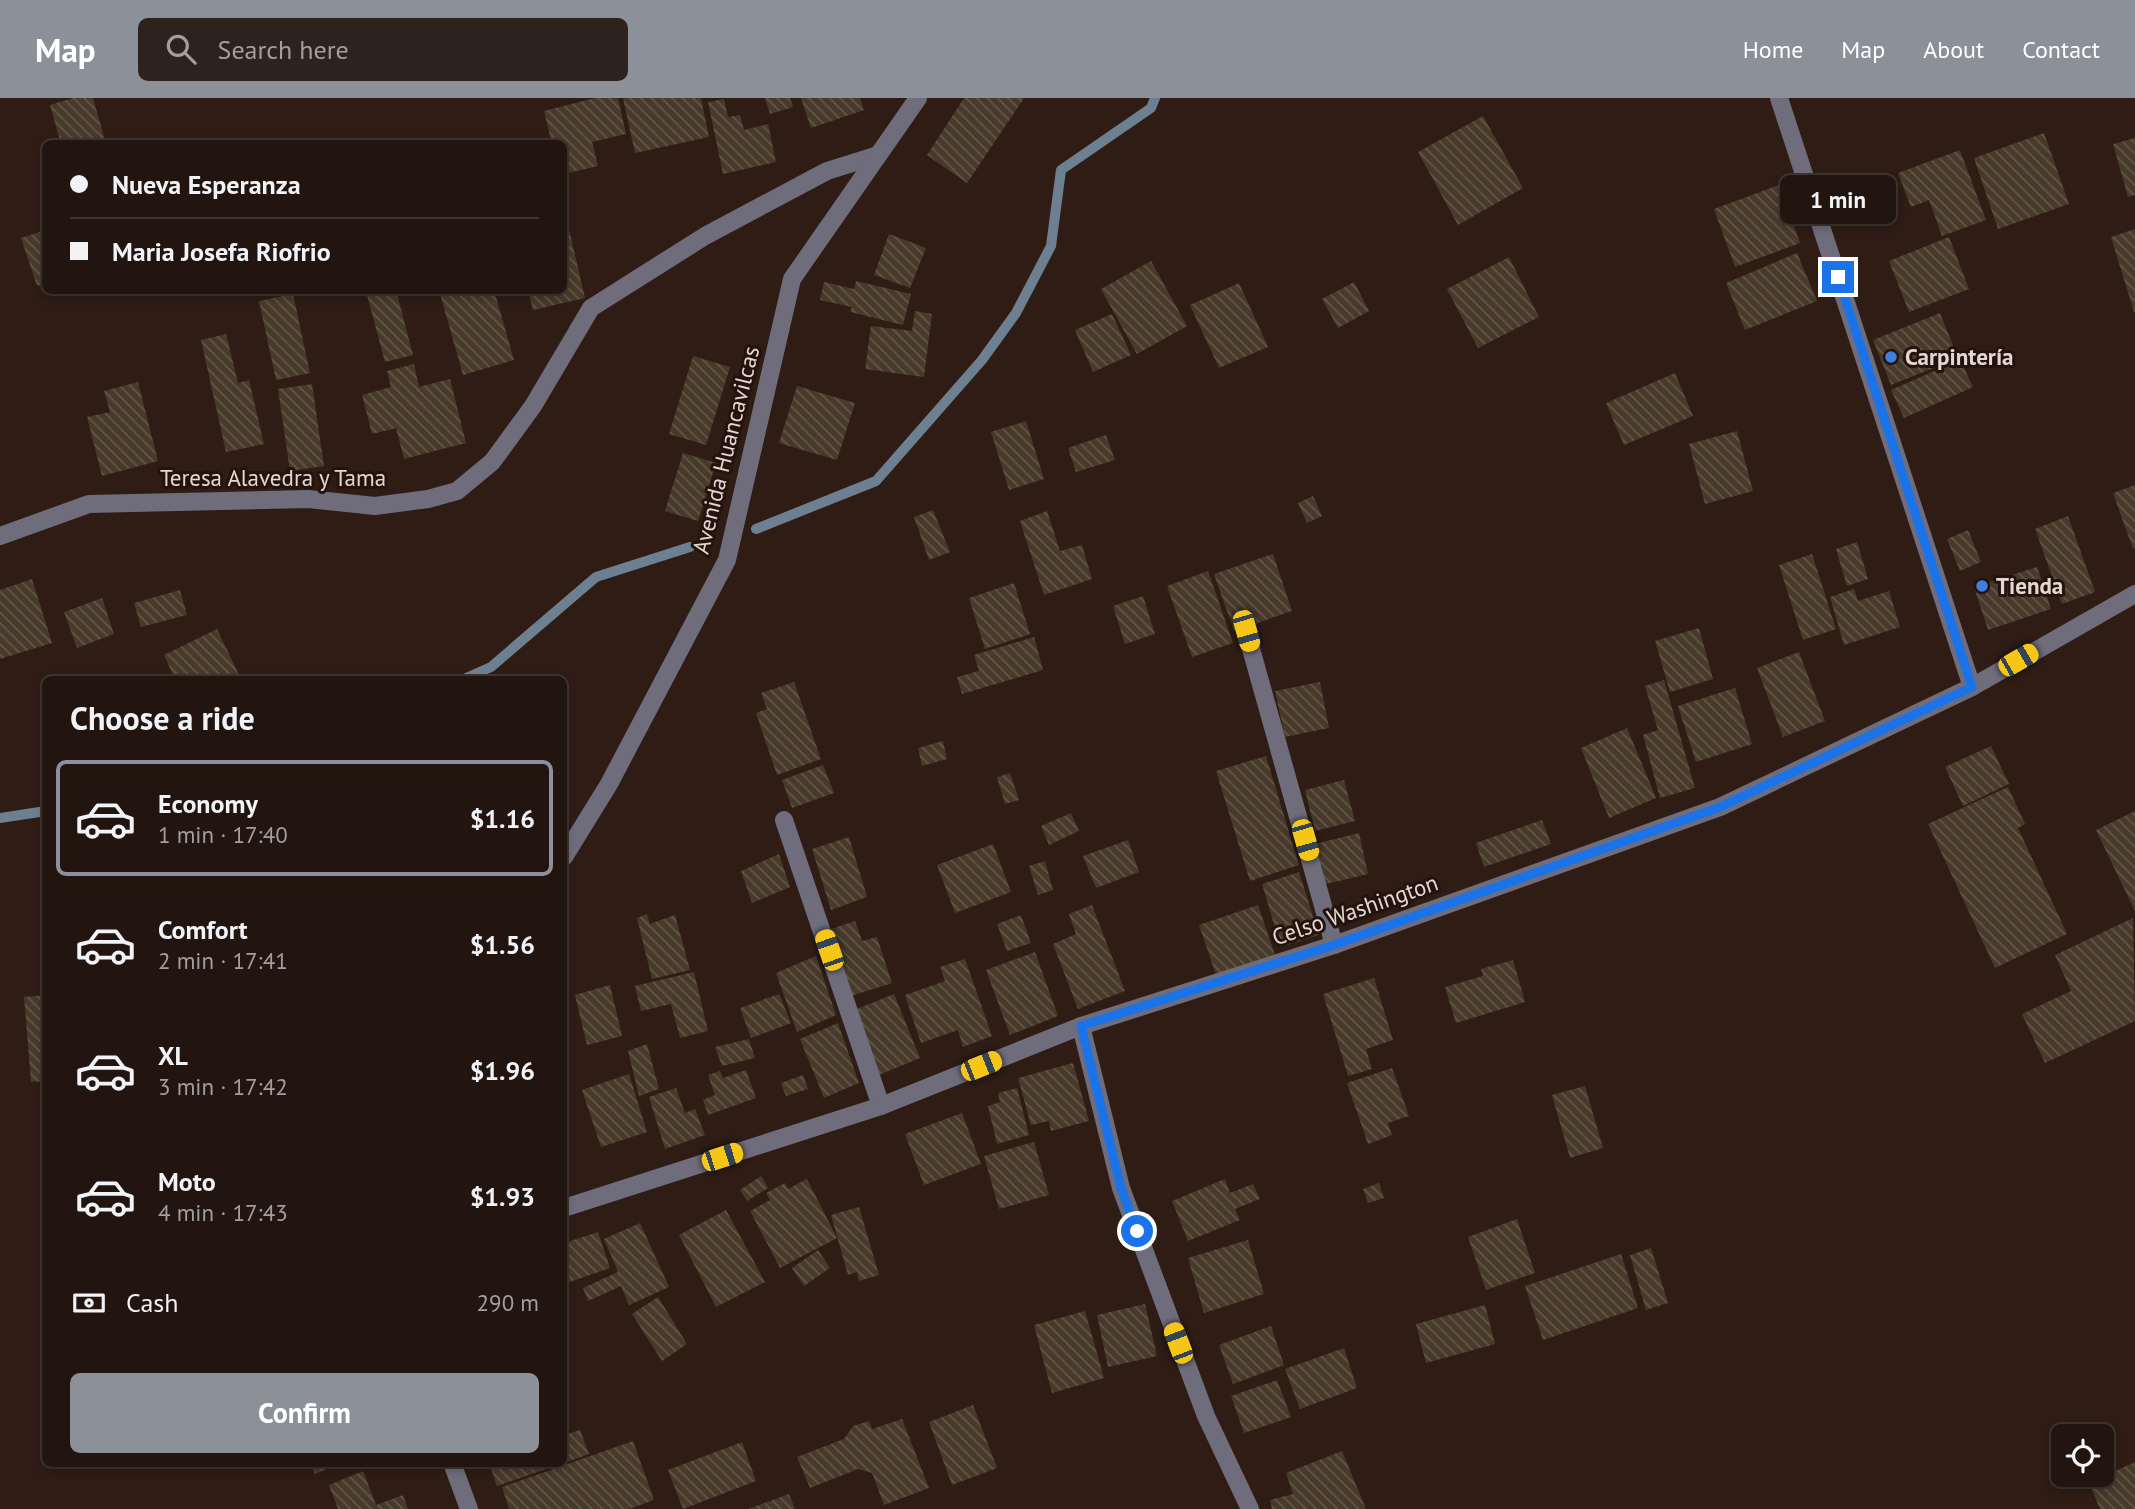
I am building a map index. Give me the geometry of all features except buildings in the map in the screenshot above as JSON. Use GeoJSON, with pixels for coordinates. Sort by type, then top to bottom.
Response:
{"type":"FeatureCollection","features":[{"type":"Feature","properties":{"kind":"street","name":"Avenida Huancavilcas"},"geometry":{"type":"LineString","coordinates":[[567,852],[608,784],[727,559],[792,279],[918,98]]}},
{"type":"Feature","properties":{"kind":"street"},"geometry":{"type":"LineString","coordinates":[[1779,98],[1972,687]]}},
{"type":"Feature","properties":{"kind":"street","name":"Teresa Alavedra y Tama"},"geometry":{"type":"LineString","coordinates":[[0,536],[89,504],[308,499],[375,506],[428,499],[457,491],[492,461],[533,405],[591,309],[717,230],[827,171],[878,155]]}},
{"type":"Feature","properties":{"kind":"street","name":"Celso Washington"},"geometry":{"type":"LineString","coordinates":[[567,1207],[881,1106],[1081,1026],[1334,945],[1720,807],[1972,687],[2135,594]]}},
{"type":"Feature","properties":{"kind":"street"},"geometry":{"type":"LineString","coordinates":[[1246,631],[1334,945]]}},
{"type":"Feature","properties":{"kind":"street"},"geometry":{"type":"LineString","coordinates":[[784,820],[881,1106]]}},
{"type":"Feature","properties":{"kind":"street"},"geometry":{"type":"LineString","coordinates":[[1081,1026],[1121,1188],[1206,1416],[1250,1509]]}},
{"type":"Feature","properties":{"kind":"street"},"geometry":{"type":"LineString","coordinates":[[453,1467],[469,1509]]}},
{"type":"Feature","properties":{"kind":"waterway"},"geometry":{"type":"LineString","coordinates":[[756,529],[876,481],[982,360],[1016,313],[1051,246],[1061,170],[1151,108],[1155,98]]}},
{"type":"Feature","properties":{"kind":"waterway"},"geometry":{"type":"LineString","coordinates":[[471,676],[491,667],[596,577],[690,547]]}},
{"type":"Feature","properties":{"kind":"waterway"},"geometry":{"type":"LineString","coordinates":[[0,818],[42,812]]}},
{"type":"Feature","properties":{"kind":"place","name":"Carpintería"},"geometry":{"type":"Point","coordinates":[1891,357]}},
{"type":"Feature","properties":{"kind":"place","name":"Tienda"},"geometry":{"type":"Point","coordinates":[1982,586]}},
{"type":"Feature","properties":{"kind":"route"},"geometry":{"type":"LineString","coordinates":[[1137,1231],[1121,1188],[1081,1026],[1334,945],[1720,807],[1972,687],[1838,277]]}}]}
